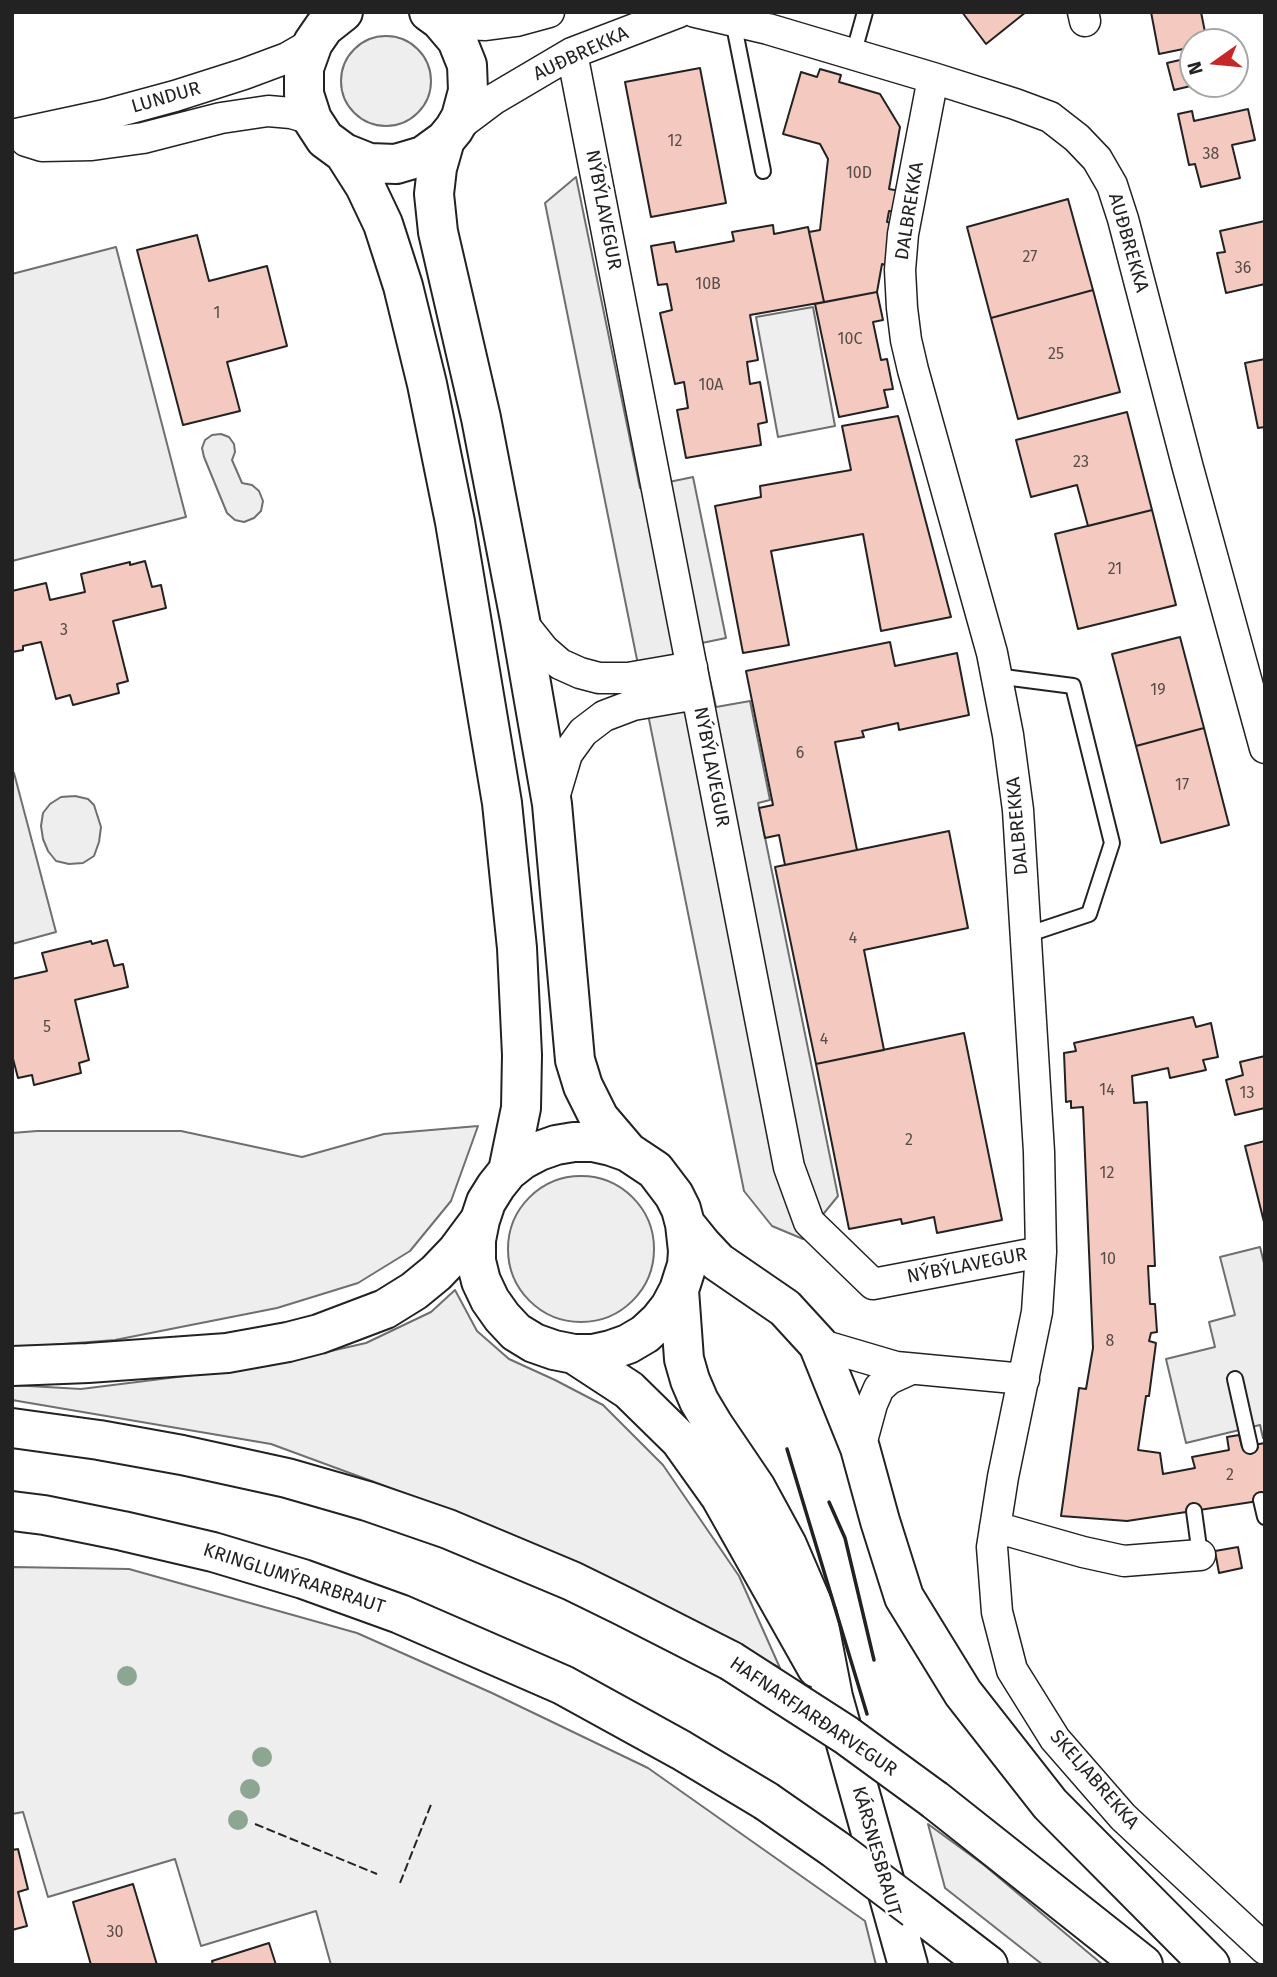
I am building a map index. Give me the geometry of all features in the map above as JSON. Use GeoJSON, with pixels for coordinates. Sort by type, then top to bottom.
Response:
{"type":"FeatureCollection","features":[{"type":"Feature","properties":{"kind":"main road"},"geometry":{"type":"LineString","coordinates":[[435,16],[457,40],[467,65],[468,91],[461,117],[449,135],[437,168],[434,194],[438,232],[481,418],[552,804],[575,1060],[583,1086],[599,1118],[628,1152]]}},
{"type":"Feature","properties":{"kind":"main road"},"geometry":{"type":"LineString","coordinates":[[327,24],[304,68],[304,94],[312,119],[326,139],[344,153],[369,163],[396,164],[423,156],[449,135]]}},
{"type":"Feature","properties":{"kind":"main road"},"geometry":{"type":"LineString","coordinates":[[344,153],[365,186],[383,224],[404,286],[455,522],[500,790],[517,948],[522,1055],[521,1108],[509,1171]]}},
{"type":"Feature","properties":{"kind":"main road"},"geometry":{"type":"LineString","coordinates":[[593,1142],[628,1152],[642,1160],[665,1182],[681,1209],[688,1251],[680,1290],[659,1321],[628,1344],[602,1352],[574,1354],[534,1343],[516,1332],[502,1317],[485,1291],[476,1261],[476,1240],[486,1202],[496,1186],[522,1160],[556,1145],[593,1142]]}},
{"type":"Feature","properties":{"kind":"main road"},"geometry":{"type":"LineString","coordinates":[[12,1366],[101,1363],[227,1353],[320,1334],[385,1309],[414,1291],[457,1251],[480,1220]]}},
{"type":"Feature","properties":{"kind":"main road"},"geometry":{"type":"LineString","coordinates":[[685,1224],[718,1262],[785,1308],[818,1344],[860,1448],[904,1597],[963,1693],[1050,1804],[1210,1965]]}},
{"type":"Feature","properties":{"kind":"main road"},"geometry":{"type":"LineString","coordinates":[[680,1290],[684,1359],[690,1381],[699,1401],[756,1488],[787,1545],[817,1615],[833,1697]]}},
{"type":"Feature","properties":{"kind":"main road"},"geometry":{"type":"LineString","coordinates":[[574,1354],[629,1390],[680,1440],[720,1496],[833,1697]]}},
{"type":"Feature","properties":{"kind":"main road","name":"HAFNARFJARÐARVEGUR"},"geometry":{"type":"LineString","coordinates":[[12,1427],[182,1455],[287,1479],[448,1529],[572,1581],[731,1661],[846,1735],[934,1800],[1143,1965]]}},
{"type":"Feature","properties":{"kind":"main road","name":"KRINGLUMÝRARBRAUT"},"geometry":{"type":"LineString","coordinates":[[12,1511],[136,1534],[213,1552],[303,1579],[400,1614],[563,1685],[681,1750],[766,1801],[915,1909],[970,1959]]}},
{"type":"Feature","properties":{"kind":"main road","name":"KÁRSNESBRAUT"},"geometry":{"type":"LineString","coordinates":[[833,1697],[908,1965]]}},
{"type":"Feature","properties":{"kind":"street","name":"AUÐBREKKA"},"geometry":{"type":"LineString","coordinates":[[449,135],[494,99],[572,53],[679,12]]}},
{"type":"Feature","properties":{"kind":"street","name":"AUÐBREKKA"},"geometry":{"type":"LineString","coordinates":[[695,12],[768,29],[1015,104],[1050,117],[1077,138],[1097,159],[1112,185],[1123,219],[1265,748]]}},
{"type":"Feature","properties":{"kind":"street"},"geometry":{"type":"LineString","coordinates":[[435,16],[463,24],[486,25],[545,13]]}},
{"type":"Feature","properties":{"kind":"street","name":"LUNDUR"},"geometry":{"type":"LineString","coordinates":[[12,136],[105,116],[244,74],[287,58],[327,24]]}},
{"type":"Feature","properties":{"kind":"street","name":"NÝBÝLAVEGUR"},"geometry":{"type":"LineString","coordinates":[[572,53],[789,1167],[809,1222],[873,1284],[1041,1252]]}},
{"type":"Feature","properties":{"kind":"street","name":"DALBREKKA"},"geometry":{"type":"LineString","coordinates":[[933,78],[903,234],[900,270],[902,308],[913,370],[992,653],[1008,735],[1018,810],[1039,1152],[1041,1252],[1037,1312],[1024,1379]]}},
{"type":"Feature","properties":{"kind":"street","name":"LUNDUR"},"geometry":{"type":"LineString","coordinates":[[12,136],[42,146],[92,145],[143,138],[245,113],[291,113],[312,119]]}},
{"type":"Feature","properties":{"kind":"street"},"geometry":{"type":"LineString","coordinates":[[520,620],[544,650],[560,664],[580,673],[599,678],[694,680]]}},
{"type":"Feature","properties":{"kind":"street"},"geometry":{"type":"LineString","coordinates":[[552,804],[566,754],[583,733],[604,716],[694,680]]}},
{"type":"Feature","properties":{"kind":"street"},"geometry":{"type":"LineString","coordinates":[[818,1344],[896,1367],[1024,1379]]}},
{"type":"Feature","properties":{"kind":"street"},"geometry":{"type":"LineString","coordinates":[[860,1448],[879,1388],[889,1379],[911,1369]]}},
{"type":"Feature","properties":{"kind":"street","name":"SKELJABREKKA"},"geometry":{"type":"LineString","coordinates":[[1024,1379],[1003,1476],[992,1547],[996,1612],[1012,1670],[1055,1739],[1123,1817],[1260,1936]]}},
{"type":"Feature","properties":{"kind":"street"},"geometry":{"type":"LineString","coordinates":[[995,1527],[1124,1561],[1200,1555]]}},
{"type":"Feature","properties":{"kind":"lane"},"geometry":{"type":"LineString","coordinates":[[853,55],[865,12]]}},
{"type":"Feature","properties":{"kind":"lane"},"geometry":{"type":"LineString","coordinates":[[733,21],[763,171]]}},
{"type":"Feature","properties":{"kind":"lane"},"geometry":{"type":"LineString","coordinates":[[996,676],[1073,686],[1112,843],[1089,914],[1026,935]]}},
{"type":"Feature","properties":{"kind":"lane"},"geometry":{"type":"LineString","coordinates":[[1235,1379],[1250,1446]]}},
{"type":"Feature","properties":{"kind":"lane"},"geometry":{"type":"LineString","coordinates":[[1261,1500],[1265,1517]]}},
{"type":"Feature","properties":{"kind":"lane"},"geometry":{"type":"LineString","coordinates":[[1194,1511],[1200,1555]]}},
{"type":"Feature","properties":{"kind":"shaded area"},"geometry":{"type":"Polygon","coordinates":[[[386,36],[403,39],[418,49],[428,64],[431,81],[428,98],[418,113],[403,123],[386,126],[369,123],[354,113],[344,98],[341,81],[344,64],[354,49],[369,39],[386,36]]]}},
{"type":"Feature","properties":{"kind":"shaded area"},"geometry":{"type":"Polygon","coordinates":[[[576,177],[640,488],[693,477],[726,638],[702,643],[716,707],[750,701],[770,800],[758,803],[838,1196],[803,1239],[772,1226],[744,1191],[545,203],[576,177]]]}},
{"type":"Feature","properties":{"kind":"shaded area"},"geometry":{"type":"Polygon","coordinates":[[[116,247],[186,517],[12,561],[12,274],[116,247]]]}},
{"type":"Feature","properties":{"kind":"shaded area"},"geometry":{"type":"Polygon","coordinates":[[[813,307],[835,426],[778,437],[756,317],[813,307]]]}},
{"type":"Feature","properties":{"kind":"shaded area"},"geometry":{"type":"Polygon","coordinates":[[[212,435],[229,437],[234,444],[232,460],[242,483],[252,485],[259,491],[263,501],[261,511],[244,522],[235,520],[227,513],[204,457],[202,448],[205,440],[212,435]]]}},
{"type":"Feature","properties":{"kind":"shaded area"},"geometry":{"type":"Polygon","coordinates":[[[12,773],[56,932],[12,944],[12,773]]]}},
{"type":"Feature","properties":{"kind":"shaded area"},"geometry":{"type":"Polygon","coordinates":[[[61,797],[88,799],[94,805],[101,827],[94,856],[83,863],[69,864],[56,861],[48,851],[41,826],[43,813],[50,804],[61,797]]]}},
{"type":"Feature","properties":{"kind":"shaded area"},"geometry":{"type":"Polygon","coordinates":[[[478,1126],[451,1201],[410,1251],[358,1283],[277,1308],[115,1340],[12,1348],[12,1133],[181,1131],[302,1157],[384,1134],[478,1126]]]}},
{"type":"Feature","properties":{"kind":"shaded area"},"geometry":{"type":"Polygon","coordinates":[[[581,1176],[609,1182],[633,1197],[648,1221],[654,1249],[648,1277],[633,1301],[609,1316],[581,1322],[553,1316],[529,1301],[514,1277],[508,1249],[514,1221],[529,1197],[553,1182],[581,1176]]]}},
{"type":"Feature","properties":{"kind":"shaded area"},"geometry":{"type":"Polygon","coordinates":[[[1260,1247],[1265,1267],[1265,1437],[1263,1438],[1260,1425],[1186,1443],[1166,1359],[1215,1347],[1209,1322],[1235,1315],[1220,1257],[1260,1247]]]}},
{"type":"Feature","properties":{"kind":"shaded area"},"geometry":{"type":"Polygon","coordinates":[[[455,1290],[477,1331],[509,1359],[603,1405],[663,1465],[739,1576],[780,1668],[620,1584],[434,1504],[271,1444],[12,1400],[12,1385],[81,1389],[265,1366],[366,1343],[431,1312],[455,1290]]]}},
{"type":"Feature","properties":{"kind":"shaded area"},"geometry":{"type":"Polygon","coordinates":[[[12,1567],[129,1569],[357,1633],[492,1693],[648,1768],[865,1921],[876,1965],[331,1965],[316,1911],[201,1946],[175,1859],[48,1897],[23,1812],[12,1814],[12,1567]]]}},
{"type":"Feature","properties":{"kind":"shaded area"},"geometry":{"type":"Polygon","coordinates":[[[928,1824],[984,1865],[1103,1965],[1043,1965],[945,1888],[928,1824]]]}},
{"type":"Feature","properties":{"kind":"building"},"geometry":{"type":"Polygon","coordinates":[[[962,12],[1026,12],[986,44],[962,12]]]}},
{"type":"Feature","properties":{"kind":"building"},"geometry":{"type":"Polygon","coordinates":[[[1151,12],[1201,12],[1204,28],[1179,28],[1179,50],[1159,54],[1151,12]]]}},
{"type":"Feature","properties":{"kind":"building"},"geometry":{"type":"Polygon","coordinates":[[[1179,60],[1179,89],[1174,90],[1167,63],[1179,60]]]}},
{"type":"Feature","properties":{"kind":"building"},"geometry":{"type":"Polygon","coordinates":[[[700,68],[726,203],[651,217],[625,82],[700,68]]]}},
{"type":"Feature","properties":{"kind":"building"},"geometry":{"type":"Polygon","coordinates":[[[820,69],[841,75],[839,82],[880,94],[900,127],[889,189],[900,191],[896,212],[889,211],[887,222],[896,224],[888,266],[882,264],[877,292],[824,302],[809,232],[820,230],[828,159],[820,144],[783,134],[801,72],[817,77],[820,69]]]}},
{"type":"Feature","properties":{"kind":"building"},"geometry":{"type":"Polygon","coordinates":[[[1248,109],[1255,140],[1232,145],[1240,178],[1201,187],[1195,164],[1189,165],[1178,114],[1192,111],[1194,121],[1248,109]]]}},
{"type":"Feature","properties":{"kind":"building"},"geometry":{"type":"Polygon","coordinates":[[[1068,199],[1093,290],[991,318],[967,227],[1068,199]]]}},
{"type":"Feature","properties":{"kind":"building"},"geometry":{"type":"Polygon","coordinates":[[[1265,221],[1265,284],[1226,293],[1217,253],[1225,252],[1220,231],[1265,221]]]}},
{"type":"Feature","properties":{"kind":"building"},"geometry":{"type":"Polygon","coordinates":[[[773,225],[774,234],[808,227],[824,302],[750,315],[758,360],[747,362],[750,384],[760,382],[767,422],[758,424],[761,445],[686,458],[677,410],[688,408],[684,382],[675,384],[660,313],[672,310],[667,284],[658,285],[651,246],[674,242],[676,252],[734,241],[732,232],[773,225]]]}},
{"type":"Feature","properties":{"kind":"building"},"geometry":{"type":"Polygon","coordinates":[[[197,235],[209,281],[267,266],[287,346],[227,362],[240,411],[183,425],[137,250],[197,235]]]}},
{"type":"Feature","properties":{"kind":"building"},"geometry":{"type":"Polygon","coordinates":[[[1093,290],[1120,392],[1018,419],[991,318],[1093,290]]]}},
{"type":"Feature","properties":{"kind":"building"},"geometry":{"type":"Polygon","coordinates":[[[877,292],[883,320],[873,322],[881,360],[887,359],[893,389],[884,390],[888,407],[839,417],[815,304],[877,292]]]}},
{"type":"Feature","properties":{"kind":"building"},"geometry":{"type":"Polygon","coordinates":[[[1265,359],[1265,427],[1258,428],[1245,363],[1265,359]]]}},
{"type":"Feature","properties":{"kind":"building"},"geometry":{"type":"Polygon","coordinates":[[[1127,412],[1152,510],[1088,526],[1077,485],[1031,497],[1016,440],[1127,412]]]}},
{"type":"Feature","properties":{"kind":"building"},"geometry":{"type":"Polygon","coordinates":[[[898,416],[951,617],[881,631],[863,534],[771,551],[789,645],[743,653],[715,506],[761,497],[760,486],[851,470],[842,426],[898,416]]]}},
{"type":"Feature","properties":{"kind":"building"},"geometry":{"type":"Polygon","coordinates":[[[1152,510],[1176,605],[1078,629],[1055,534],[1152,510]]]}},
{"type":"Feature","properties":{"kind":"building"},"geometry":{"type":"Polygon","coordinates":[[[145,561],[152,587],[161,585],[166,608],[113,621],[128,681],[117,684],[119,693],[73,705],[70,695],[56,699],[41,642],[12,652],[12,591],[46,583],[50,600],[85,592],[81,574],[145,561]]]}},
{"type":"Feature","properties":{"kind":"building"},"geometry":{"type":"Polygon","coordinates":[[[1180,637],[1204,728],[1136,746],[1112,654],[1180,637]]]}},
{"type":"Feature","properties":{"kind":"building"},"geometry":{"type":"Polygon","coordinates":[[[890,642],[895,666],[957,653],[969,715],[899,730],[898,723],[862,731],[864,737],[835,742],[857,850],[785,865],[779,835],[765,838],[759,808],[773,805],[746,671],[890,642]]]}},
{"type":"Feature","properties":{"kind":"building"},"geometry":{"type":"Polygon","coordinates":[[[1204,728],[1229,825],[1161,843],[1136,746],[1204,728]]]}},
{"type":"Feature","properties":{"kind":"building"},"geometry":{"type":"Polygon","coordinates":[[[949,831],[968,928],[864,950],[884,1050],[816,1064],[775,867],[949,831]]]}},
{"type":"Feature","properties":{"kind":"building"},"geometry":{"type":"Polygon","coordinates":[[[107,940],[114,966],[123,964],[128,987],[75,1000],[89,1060],[79,1063],[81,1073],[34,1085],[32,1075],[18,1078],[12,1055],[12,979],[47,971],[42,953],[91,941],[92,944],[107,940]]]}},
{"type":"Feature","properties":{"kind":"building"},"geometry":{"type":"Polygon","coordinates":[[[1193,1017],[1196,1027],[1211,1023],[1218,1057],[1203,1060],[1206,1070],[1170,1078],[1168,1068],[1132,1076],[1134,1103],[1147,1102],[1155,1266],[1148,1266],[1150,1304],[1155,1304],[1157,1332],[1151,1333],[1149,1341],[1156,1343],[1138,1450],[1160,1453],[1163,1474],[1195,1468],[1192,1457],[1229,1450],[1227,1437],[1239,1435],[1242,1447],[1265,1443],[1265,1500],[1127,1521],[1061,1516],[1079,1388],[1086,1389],[1093,1348],[1083,1107],[1071,1108],[1071,1101],[1066,1102],[1064,1053],[1076,1051],[1074,1043],[1193,1017]]]}},
{"type":"Feature","properties":{"kind":"building"},"geometry":{"type":"Polygon","coordinates":[[[964,1033],[1002,1220],[937,1233],[934,1217],[902,1224],[901,1219],[849,1229],[816,1064],[964,1033]]]}},
{"type":"Feature","properties":{"kind":"building"},"geometry":{"type":"Polygon","coordinates":[[[1265,1056],[1265,1108],[1235,1115],[1226,1080],[1243,1075],[1240,1062],[1265,1056]]]}},
{"type":"Feature","properties":{"kind":"building"},"geometry":{"type":"Polygon","coordinates":[[[1265,1141],[1265,1226],[1245,1146],[1265,1141]]]}},
{"type":"Feature","properties":{"kind":"building"},"geometry":{"type":"Polygon","coordinates":[[[1238,1547],[1242,1568],[1219,1573],[1215,1551],[1238,1547]]]}},
{"type":"Feature","properties":{"kind":"building"},"geometry":{"type":"Polygon","coordinates":[[[18,1849],[28,1889],[18,1892],[27,1926],[12,1930],[12,1850],[18,1849]]]}},
{"type":"Feature","properties":{"kind":"building"},"geometry":{"type":"Polygon","coordinates":[[[133,1884],[157,1965],[91,1965],[73,1902],[133,1884]]]}},
{"type":"Feature","properties":{"kind":"building"},"geometry":{"type":"Polygon","coordinates":[[[269,1943],[276,1965],[213,1965],[212,1961],[269,1943]]]}},
{"type":"Feature","properties":{"kind":"fence"},"geometry":{"type":"LineString","coordinates":[[400,1883],[432,1802]]}},
{"type":"Feature","properties":{"kind":"fence"},"geometry":{"type":"LineString","coordinates":[[255,1824],[377,1874]]}},
{"type":"Feature","properties":{"kind":"wall"},"geometry":{"type":"LineString","coordinates":[[787,1449],[867,1714]]}},
{"type":"Feature","properties":{"kind":"wall"},"geometry":{"type":"LineString","coordinates":[[829,1502],[845,1538],[874,1660]]}}]}
